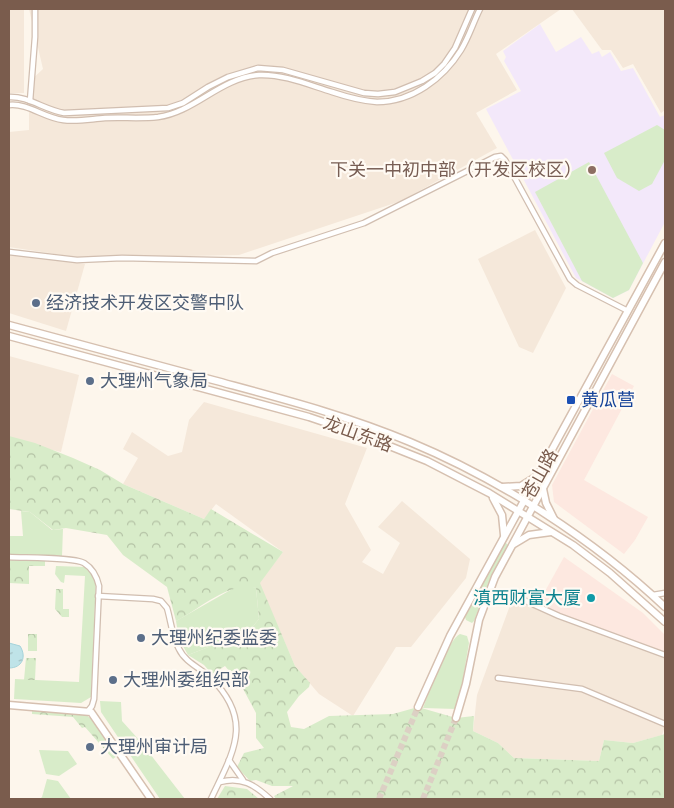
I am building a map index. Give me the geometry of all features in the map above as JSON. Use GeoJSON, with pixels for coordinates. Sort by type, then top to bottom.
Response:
{"type":"FeatureCollection","features":[{"type":"Feature","properties":{"kind":"main road","name":"苍山路"},"geometry":{"type":"LineString","coordinates":[[418,707],[447,642],[665,243]]}},
{"type":"Feature","properties":{"kind":"main road","name":"苍山路"},"geometry":{"type":"LineString","coordinates":[[456,718],[464,692],[482,609],[495,577],[665,262]]}},
{"type":"Feature","properties":{"kind":"main road","name":"龙山东路"},"geometry":{"type":"LineString","coordinates":[[9,325],[290,401],[340,416],[432,451],[497,486],[556,522],[603,554],[665,608]]}},
{"type":"Feature","properties":{"kind":"main road","name":"龙山东路"},"geometry":{"type":"LineString","coordinates":[[9,336],[330,424],[421,458],[489,493],[552,532],[610,573],[665,621]]}},
{"type":"Feature","properties":{"kind":"main road"},"geometry":{"type":"LineString","coordinates":[[497,486],[512,488],[521,486],[530,482],[541,472]]}},
{"type":"Feature","properties":{"kind":"main road"},"geometry":{"type":"LineString","coordinates":[[543,488],[548,508],[556,522]]}},
{"type":"Feature","properties":{"kind":"main road"},"geometry":{"type":"LineString","coordinates":[[489,493],[497,503],[502,515],[503,540]]}},
{"type":"Feature","properties":{"kind":"main road"},"geometry":{"type":"LineString","coordinates":[[511,546],[529,535],[552,532]]}},
{"type":"Feature","properties":{"kind":"main road"},"geometry":{"type":"LineString","coordinates":[[9,706],[88,711],[98,720],[151,799]]}},
{"type":"Feature","properties":{"kind":"street"},"geometry":{"type":"LineString","coordinates":[[30,101],[35,37],[35,9]]}},
{"type":"Feature","properties":{"kind":"street"},"geometry":{"type":"LineString","coordinates":[[9,97],[18,97],[66,114],[162,109],[183,103],[208,87],[234,74],[251,69],[265,68],[283,70],[357,92],[380,94],[408,88],[437,71],[452,53],[472,9]]}},
{"type":"Feature","properties":{"kind":"street"},"geometry":{"type":"LineString","coordinates":[[9,105],[22,106],[65,121],[159,117],[181,111],[211,92],[232,82],[259,75],[289,79],[353,98],[380,102],[410,94],[434,82],[456,58],[480,9]]}},
{"type":"Feature","properties":{"kind":"street"},"geometry":{"type":"LineString","coordinates":[[465,24],[472,26]]}},
{"type":"Feature","properties":{"kind":"street"},"geometry":{"type":"LineString","coordinates":[[380,94],[380,102]]}},
{"type":"Feature","properties":{"kind":"street"},"geometry":{"type":"LineString","coordinates":[[9,252],[77,260],[122,258],[256,261],[272,252],[364,223],[495,157],[501,156],[506,160],[570,279],[577,286],[628,311]]}},
{"type":"Feature","properties":{"kind":"street"},"geometry":{"type":"LineString","coordinates":[[9,557],[72,560],[83,563],[98,580],[94,703],[88,711]]}},
{"type":"Feature","properties":{"kind":"street"},"geometry":{"type":"LineString","coordinates":[[652,595],[665,592]]}},
{"type":"Feature","properties":{"kind":"street"},"geometry":{"type":"LineString","coordinates":[[98,596],[153,598],[164,603],[179,650],[187,660],[213,681],[234,712],[237,724],[236,733],[220,782],[211,799]]}},
{"type":"Feature","properties":{"kind":"street"},"geometry":{"type":"LineString","coordinates":[[517,597],[559,616],[665,655]]}},
{"type":"Feature","properties":{"kind":"street"},"geometry":{"type":"LineString","coordinates":[[658,615],[665,608]]}},
{"type":"Feature","properties":{"kind":"street"},"geometry":{"type":"LineString","coordinates":[[498,678],[582,688],[665,724]]}},
{"type":"Feature","properties":{"kind":"street"},"geometry":{"type":"LineString","coordinates":[[228,760],[243,780],[270,799]]}},
{"type":"Feature","properties":{"kind":"street"},"geometry":{"type":"LineString","coordinates":[[220,782],[233,779],[243,780]]}},
{"type":"Feature","properties":{"kind":"shaded area"},"geometry":{"type":"Polygon","coordinates":[[[9,9],[24,9],[24,93],[9,93],[9,9]]]}},
{"type":"Feature","properties":{"kind":"shaded area"},"geometry":{"type":"Polygon","coordinates":[[[29,9],[561,9],[496,54],[517,90],[476,113],[497,148],[401,201],[239,255],[82,258],[9,247],[9,132],[29,130],[29,82],[43,69],[29,9]]]}},
{"type":"Feature","properties":{"kind":"shaded area"},"geometry":{"type":"Polygon","coordinates":[[[572,9],[665,9],[665,110],[661,113],[633,64],[623,68],[611,50],[602,50],[572,9]]]}},
{"type":"Feature","properties":{"kind":"shaded area","name":"下关一中初中部（开发区校区）"},"geometry":{"type":"Polygon","coordinates":[[[540,24],[556,52],[581,37],[592,54],[599,51],[602,57],[610,52],[621,71],[633,68],[660,117],[665,115],[665,222],[629,290],[613,298],[576,278],[486,109],[521,91],[504,61],[506,57],[503,51],[540,24]]]}},
{"type":"Feature","properties":{"kind":"shaded area"},"geometry":{"type":"Polygon","coordinates":[[[535,230],[566,288],[533,353],[519,347],[478,259],[535,230]]]}},
{"type":"Feature","properties":{"kind":"shaded area"},"geometry":{"type":"Polygon","coordinates":[[[9,253],[85,264],[66,331],[9,313],[9,253]]]}},
{"type":"Feature","properties":{"kind":"shaded area"},"geometry":{"type":"Polygon","coordinates":[[[9,356],[79,375],[61,452],[9,440],[9,356]]]}},
{"type":"Feature","properties":{"kind":"shaded area"},"geometry":{"type":"Polygon","coordinates":[[[612,374],[634,386],[584,480],[648,517],[635,540],[624,554],[554,502],[552,485],[612,374]]]}},
{"type":"Feature","properties":{"kind":"shaded area"},"geometry":{"type":"Polygon","coordinates":[[[204,402],[367,448],[345,504],[371,550],[362,562],[383,574],[400,543],[378,527],[402,501],[470,559],[466,578],[411,647],[396,647],[353,716],[319,694],[295,666],[259,583],[283,552],[216,504],[204,519],[123,484],[138,458],[123,449],[132,432],[168,456],[182,452],[189,420],[204,402]]]}},
{"type":"Feature","properties":{"kind":"shaded area","name":"滇西财富大厦"},"geometry":{"type":"Polygon","coordinates":[[[564,557],[643,613],[665,635],[665,652],[579,622],[538,604],[564,557]]]}},
{"type":"Feature","properties":{"kind":"shaded area"},"geometry":{"type":"Polygon","coordinates":[[[512,600],[665,658],[665,727],[662,735],[633,743],[604,740],[599,761],[514,758],[498,743],[473,731],[477,695],[512,600]]]}},
{"type":"Feature","properties":{"kind":"green space"},"geometry":{"type":"Polygon","coordinates":[[[657,125],[665,130],[665,160],[652,184],[639,191],[617,178],[604,153],[657,125]]]}},
{"type":"Feature","properties":{"kind":"green space"},"geometry":{"type":"Polygon","coordinates":[[[589,162],[643,263],[629,290],[613,298],[582,281],[535,192],[589,162]]]}},
{"type":"Feature","properties":{"kind":"green space"},"geometry":{"type":"Polygon","coordinates":[[[9,436],[35,443],[73,458],[100,470],[123,484],[204,519],[211,509],[283,552],[260,583],[295,666],[310,683],[309,687],[299,696],[287,712],[291,727],[304,729],[329,716],[393,714],[418,707],[456,718],[474,716],[473,731],[498,743],[514,758],[599,761],[604,740],[633,743],[665,734],[665,799],[276,799],[274,796],[293,786],[272,786],[256,780],[250,781],[237,767],[244,753],[264,748],[256,738],[256,713],[241,685],[225,666],[212,674],[204,665],[188,655],[219,643],[241,641],[259,619],[256,588],[246,587],[225,592],[176,621],[167,587],[123,555],[107,535],[66,528],[53,530],[30,512],[9,509],[9,436]]]}},
{"type":"Feature","properties":{"kind":"green space"},"geometry":{"type":"Polygon","coordinates":[[[21,511],[30,512],[52,530],[63,529],[62,556],[9,554],[9,536],[23,536],[21,511]]]}},
{"type":"Feature","properties":{"kind":"green space"},"geometry":{"type":"Polygon","coordinates":[[[505,542],[508,545],[488,583],[472,623],[466,620],[465,617],[505,542]]]}},
{"type":"Feature","properties":{"kind":"green space"},"geometry":{"type":"Polygon","coordinates":[[[9,560],[45,561],[45,566],[29,566],[29,584],[9,583],[9,560]]]}},
{"type":"Feature","properties":{"kind":"green space"},"geometry":{"type":"Polygon","coordinates":[[[56,566],[86,567],[96,579],[91,697],[81,703],[14,699],[15,679],[79,682],[85,576],[65,575],[64,583],[61,582],[55,574],[56,566]]]}},
{"type":"Feature","properties":{"kind":"green space"},"geometry":{"type":"Polygon","coordinates":[[[247,585],[256,588],[259,619],[241,641],[219,643],[188,655],[179,639],[176,621],[234,588],[247,585]]]}},
{"type":"Feature","properties":{"kind":"green space"},"geometry":{"type":"Polygon","coordinates":[[[56,589],[63,589],[63,609],[69,609],[69,617],[62,617],[55,609],[56,589]]]}},
{"type":"Feature","properties":{"kind":"green space"},"geometry":{"type":"Polygon","coordinates":[[[28,634],[37,634],[37,651],[28,651],[28,634]]]}},
{"type":"Feature","properties":{"kind":"green space"},"geometry":{"type":"Polygon","coordinates":[[[460,634],[467,636],[469,643],[456,709],[423,708],[444,656],[455,638],[460,634]]]}},
{"type":"Feature","properties":{"kind":"green space"},"geometry":{"type":"Polygon","coordinates":[[[26,658],[36,658],[35,680],[24,680],[26,658]]]}},
{"type":"Feature","properties":{"kind":"green space"},"geometry":{"type":"Polygon","coordinates":[[[100,701],[121,702],[122,721],[185,799],[160,799],[101,712],[100,701]]]}},
{"type":"Feature","properties":{"kind":"green space"},"geometry":{"type":"Polygon","coordinates":[[[32,709],[83,712],[99,726],[118,755],[113,759],[85,727],[82,728],[73,717],[32,714],[32,709]]]}},
{"type":"Feature","properties":{"kind":"green space"},"geometry":{"type":"Polygon","coordinates":[[[39,750],[68,751],[77,764],[59,776],[46,774],[39,750]]]}},
{"type":"Feature","properties":{"kind":"green space"},"geometry":{"type":"Polygon","coordinates":[[[47,779],[58,781],[71,799],[40,799],[47,779]]]}},
{"type":"Feature","properties":{"kind":"green space"},"geometry":{"type":"Polygon","coordinates":[[[225,786],[247,789],[259,799],[217,799],[225,786]]]}},
{"type":"Feature","properties":{"kind":"water"},"geometry":{"type":"Polygon","coordinates":[[[9,643],[20,646],[23,654],[20,664],[13,668],[9,668],[9,643]]]}},
{"type":"Feature","properties":{"kind":"tunnel"},"geometry":{"type":"LineString","coordinates":[[379,799],[418,707]]}},
{"type":"Feature","properties":{"kind":"tunnel"},"geometry":{"type":"LineString","coordinates":[[423,799],[456,718]]}},
{"type":"Feature","properties":{"kind":"place","name":"下关一中初中部（开发区校区）"},"geometry":{"type":"Point","coordinates":[592,170]}},
{"type":"Feature","properties":{"kind":"place","name":"经济技术开发区交警中队"},"geometry":{"type":"Point","coordinates":[36,303]}},
{"type":"Feature","properties":{"kind":"place","name":"大理州气象局"},"geometry":{"type":"Point","coordinates":[90,381]}},
{"type":"Feature","properties":{"kind":"place","name":"黄瓜营"},"geometry":{"type":"Point","coordinates":[571,400]}},
{"type":"Feature","properties":{"kind":"place","name":"滇西财富大厦"},"geometry":{"type":"Point","coordinates":[591,598]}},
{"type":"Feature","properties":{"kind":"place","name":"大理州纪委监委"},"geometry":{"type":"Point","coordinates":[141,638]}},
{"type":"Feature","properties":{"kind":"place","name":"大理州委组织部"},"geometry":{"type":"Point","coordinates":[113,680]}},
{"type":"Feature","properties":{"kind":"place","name":"大理州审计局"},"geometry":{"type":"Point","coordinates":[90,747]}}]}
